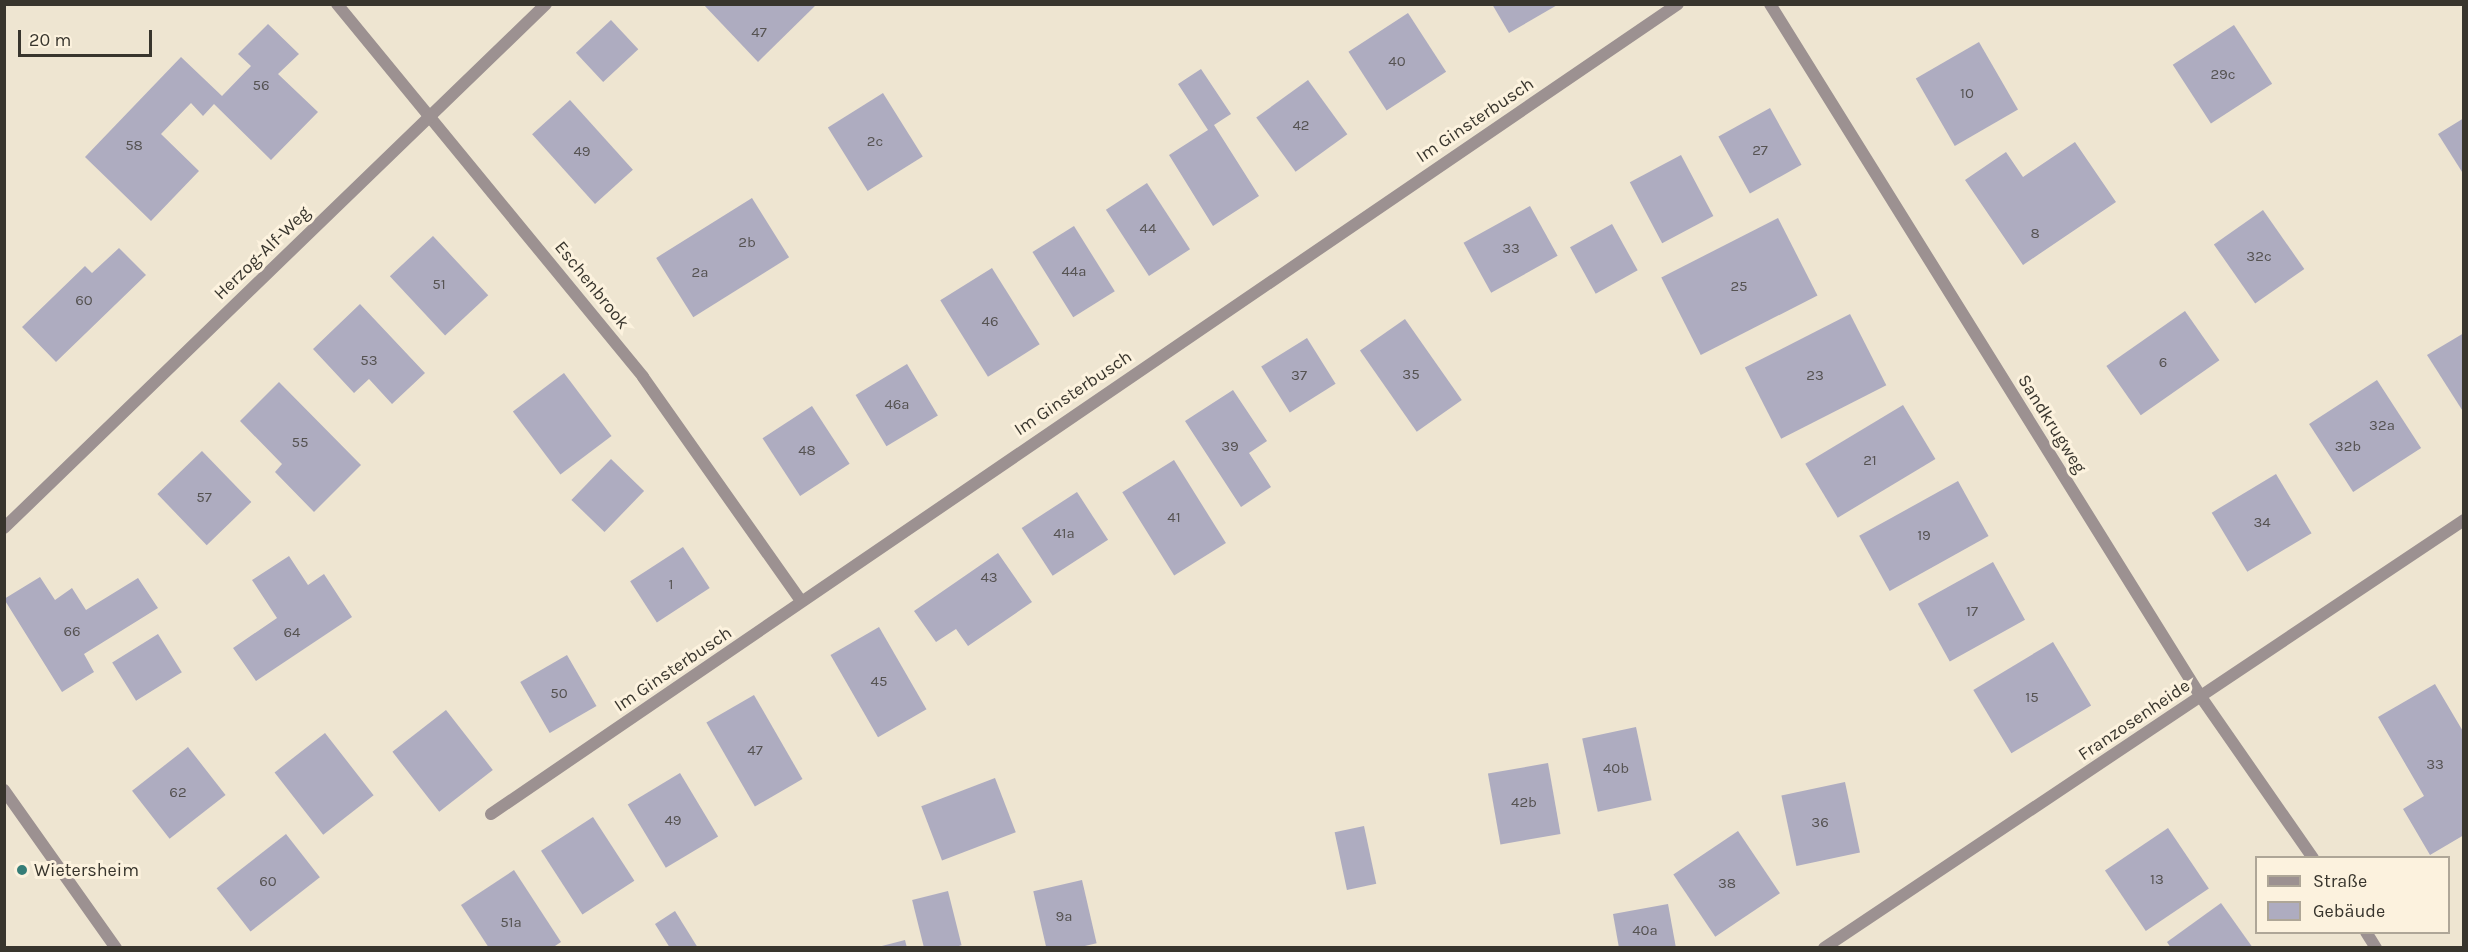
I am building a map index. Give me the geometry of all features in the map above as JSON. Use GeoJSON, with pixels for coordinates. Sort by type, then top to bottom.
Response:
{"type":"FeatureCollection","features":[{"type":"Feature","properties":{"kind":"street","name":"Eschenbrook"},"geometry":{"type":"LineString","coordinates":[[337,4],[643,377],[801,602]]}},
{"type":"Feature","properties":{"kind":"street","name":"Herzog-Alf-Weg"},"geometry":{"type":"LineString","coordinates":[[4,528],[546,4]]}},
{"type":"Feature","properties":{"kind":"street","name":"Im Ginsterbusch"},"geometry":{"type":"LineString","coordinates":[[491,814],[1678,4]]}},
{"type":"Feature","properties":{"kind":"street","name":"Sandkrugweg"},"geometry":{"type":"LineString","coordinates":[[1770,4],[2201,697],[2312,856]]}},
{"type":"Feature","properties":{"kind":"street","name":"Franzosenheide"},"geometry":{"type":"LineString","coordinates":[[1824,948],[2463,520]]}},
{"type":"Feature","properties":{"kind":"street"},"geometry":{"type":"LineString","coordinates":[[4,790],[116,948]]}},
{"type":"Feature","properties":{"kind":"street"},"geometry":{"type":"LineString","coordinates":[[2367,934],[2376,948]]}},
{"type":"Feature","properties":{"kind":"building"},"geometry":{"type":"Polygon","coordinates":[[[703,4],[817,4],[758,62],[703,4]]]}},
{"type":"Feature","properties":{"kind":"building"},"geometry":{"type":"Polygon","coordinates":[[[1492,4],[1559,4],[1509,33],[1492,4]]]}},
{"type":"Feature","properties":{"kind":"building"},"geometry":{"type":"Polygon","coordinates":[[[1408,13],[1446,72],[1387,110],[1348,52],[1408,13]]]}},
{"type":"Feature","properties":{"kind":"building"},"geometry":{"type":"Polygon","coordinates":[[[611,20],[638,49],[603,82],[576,53],[611,20]]]}},
{"type":"Feature","properties":{"kind":"building"},"geometry":{"type":"Polygon","coordinates":[[[268,24],[299,54],[278,74],[318,112],[271,160],[214,104],[203,116],[191,103],[161,134],[199,171],[151,221],[85,157],[181,57],[222,96],[251,66],[238,54],[268,24]]]}},
{"type":"Feature","properties":{"kind":"building"},"geometry":{"type":"Polygon","coordinates":[[[2234,25],[2272,84],[2211,123],[2173,65],[2234,25]]]}},
{"type":"Feature","properties":{"kind":"building"},"geometry":{"type":"Polygon","coordinates":[[[1979,42],[2018,110],[1955,146],[1916,78],[1979,42]]]}},
{"type":"Feature","properties":{"kind":"building"},"geometry":{"type":"Polygon","coordinates":[[[1201,69],[1231,114],[1214,125],[1259,196],[1213,226],[1169,155],[1208,130],[1178,84],[1201,69]]]}},
{"type":"Feature","properties":{"kind":"building"},"geometry":{"type":"Polygon","coordinates":[[[1308,80],[1347,134],[1296,172],[1256,118],[1308,80]]]}},
{"type":"Feature","properties":{"kind":"building"},"geometry":{"type":"Polygon","coordinates":[[[883,93],[923,157],[868,191],[828,127],[883,93]]]}},
{"type":"Feature","properties":{"kind":"building"},"geometry":{"type":"Polygon","coordinates":[[[570,100],[633,170],[595,204],[532,134],[570,100]]]}},
{"type":"Feature","properties":{"kind":"building"},"geometry":{"type":"Polygon","coordinates":[[[1770,108],[1802,165],[1750,193],[1718,137],[1770,108]]]}},
{"type":"Feature","properties":{"kind":"building"},"geometry":{"type":"Polygon","coordinates":[[[2464,118],[2464,175],[2438,134],[2464,118]]]}},
{"type":"Feature","properties":{"kind":"building"},"geometry":{"type":"Polygon","coordinates":[[[2075,142],[2116,202],[2023,265],[1965,180],[2006,152],[2023,177],[2075,142]]]}},
{"type":"Feature","properties":{"kind":"building"},"geometry":{"type":"Polygon","coordinates":[[[1681,155],[1713,216],[1662,243],[1630,182],[1681,155]]]}},
{"type":"Feature","properties":{"kind":"building"},"geometry":{"type":"Polygon","coordinates":[[[1147,183],[1190,249],[1149,276],[1106,210],[1147,183]]]}},
{"type":"Feature","properties":{"kind":"building"},"geometry":{"type":"Polygon","coordinates":[[[752,198],[789,257],[693,317],[656,258],[752,198]]]}},
{"type":"Feature","properties":{"kind":"building"},"geometry":{"type":"Polygon","coordinates":[[[1530,206],[1558,256],[1491,293],[1464,243],[1530,206]]]}},
{"type":"Feature","properties":{"kind":"building"},"geometry":{"type":"Polygon","coordinates":[[[2263,210],[2304,269],[2255,303],[2214,244],[2263,210]]]}},
{"type":"Feature","properties":{"kind":"building"},"geometry":{"type":"Polygon","coordinates":[[[1778,218],[1817,296],[1701,355],[1661,277],[1778,218]]]}},
{"type":"Feature","properties":{"kind":"building"},"geometry":{"type":"Polygon","coordinates":[[[1612,224],[1638,270],[1596,294],[1570,247],[1612,224]]]}},
{"type":"Feature","properties":{"kind":"building"},"geometry":{"type":"Polygon","coordinates":[[[1074,226],[1115,291],[1073,317],[1032,252],[1074,226]]]}},
{"type":"Feature","properties":{"kind":"building"},"geometry":{"type":"Polygon","coordinates":[[[433,236],[488,295],[445,335],[390,276],[433,236]]]}},
{"type":"Feature","properties":{"kind":"building"},"geometry":{"type":"Polygon","coordinates":[[[119,248],[146,275],[56,362],[22,327],[85,266],[92,273],[119,248]]]}},
{"type":"Feature","properties":{"kind":"building"},"geometry":{"type":"Polygon","coordinates":[[[992,268],[1040,344],[988,377],[940,300],[992,268]]]}},
{"type":"Feature","properties":{"kind":"building"},"geometry":{"type":"Polygon","coordinates":[[[360,304],[425,373],[392,404],[369,379],[354,393],[313,349],[360,304]]]}},
{"type":"Feature","properties":{"kind":"building"},"geometry":{"type":"Polygon","coordinates":[[[2185,311],[2219,360],[2141,415],[2106,366],[2185,311]]]}},
{"type":"Feature","properties":{"kind":"building"},"geometry":{"type":"Polygon","coordinates":[[[1850,314],[1886,385],[1781,439],[1745,368],[1850,314]]]}},
{"type":"Feature","properties":{"kind":"building"},"geometry":{"type":"Polygon","coordinates":[[[1405,319],[1462,400],[1417,432],[1360,351],[1405,319]]]}},
{"type":"Feature","properties":{"kind":"building"},"geometry":{"type":"Polygon","coordinates":[[[2464,333],[2464,413],[2427,355],[2464,333]]]}},
{"type":"Feature","properties":{"kind":"building"},"geometry":{"type":"Polygon","coordinates":[[[1307,338],[1336,384],[1290,412],[1261,367],[1307,338]]]}},
{"type":"Feature","properties":{"kind":"building"},"geometry":{"type":"Polygon","coordinates":[[[907,364],[938,415],[886,446],[856,395],[907,364]]]}},
{"type":"Feature","properties":{"kind":"building"},"geometry":{"type":"Polygon","coordinates":[[[564,373],[612,436],[560,475],[513,412],[564,373]]]}},
{"type":"Feature","properties":{"kind":"building"},"geometry":{"type":"Polygon","coordinates":[[[2377,380],[2421,448],[2353,492],[2309,424],[2377,380]]]}},
{"type":"Feature","properties":{"kind":"building"},"geometry":{"type":"Polygon","coordinates":[[[279,382],[361,465],[314,512],[275,472],[282,464],[240,421],[279,382]]]}},
{"type":"Feature","properties":{"kind":"building"},"geometry":{"type":"Polygon","coordinates":[[[1233,390],[1267,441],[1249,453],[1271,487],[1241,507],[1185,421],[1233,390]]]}},
{"type":"Feature","properties":{"kind":"building"},"geometry":{"type":"Polygon","coordinates":[[[1903,405],[1935,459],[1838,518],[1805,464],[1903,405]]]}},
{"type":"Feature","properties":{"kind":"building"},"geometry":{"type":"Polygon","coordinates":[[[812,406],[850,464],[800,496],[763,438],[812,406]]]}},
{"type":"Feature","properties":{"kind":"building"},"geometry":{"type":"Polygon","coordinates":[[[202,451],[251,502],[207,545],[157,494],[202,451]]]}},
{"type":"Feature","properties":{"kind":"building"},"geometry":{"type":"Polygon","coordinates":[[[611,459],[644,491],[604,532],[571,500],[611,459]]]}},
{"type":"Feature","properties":{"kind":"building"},"geometry":{"type":"Polygon","coordinates":[[[1174,460],[1226,543],[1174,575],[1122,492],[1174,460]]]}},
{"type":"Feature","properties":{"kind":"building"},"geometry":{"type":"Polygon","coordinates":[[[2276,474],[2312,533],[2247,572],[2212,513],[2276,474]]]}},
{"type":"Feature","properties":{"kind":"building"},"geometry":{"type":"Polygon","coordinates":[[[1958,481],[1989,536],[1890,591],[1859,536],[1958,481]]]}},
{"type":"Feature","properties":{"kind":"building"},"geometry":{"type":"Polygon","coordinates":[[[1077,492],[1108,540],[1053,576],[1022,528],[1077,492]]]}},
{"type":"Feature","properties":{"kind":"building"},"geometry":{"type":"Polygon","coordinates":[[[683,547],[710,588],[657,622],[630,581],[683,547]]]}},
{"type":"Feature","properties":{"kind":"building"},"geometry":{"type":"Polygon","coordinates":[[[998,553],[1032,602],[968,646],[956,629],[936,642],[914,611],[998,553]]]}},
{"type":"Feature","properties":{"kind":"building"},"geometry":{"type":"Polygon","coordinates":[[[289,556],[308,585],[324,574],[352,617],[256,681],[233,648],[277,618],[252,580],[289,556]]]}},
{"type":"Feature","properties":{"kind":"building"},"geometry":{"type":"Polygon","coordinates":[[[1993,562],[2025,620],[1950,661],[1918,604],[1993,562]]]}},
{"type":"Feature","properties":{"kind":"building"},"geometry":{"type":"Polygon","coordinates":[[[40,577],[55,600],[72,588],[86,610],[138,578],[158,608],[84,654],[94,672],[62,692],[4,599],[40,577]]]}},
{"type":"Feature","properties":{"kind":"building"},"geometry":{"type":"Polygon","coordinates":[[[879,627],[926,709],[878,737],[831,655],[879,627]]]}},
{"type":"Feature","properties":{"kind":"building"},"geometry":{"type":"Polygon","coordinates":[[[158,634],[182,672],[136,701],[112,663],[158,634]]]}},
{"type":"Feature","properties":{"kind":"building"},"geometry":{"type":"Polygon","coordinates":[[[2053,642],[2091,705],[2011,753],[1973,690],[2053,642]]]}},
{"type":"Feature","properties":{"kind":"building"},"geometry":{"type":"Polygon","coordinates":[[[567,655],[596,706],[550,733],[520,682],[567,655]]]}},
{"type":"Feature","properties":{"kind":"building"},"geometry":{"type":"Polygon","coordinates":[[[2435,684],[2464,733],[2464,835],[2430,855],[2403,809],[2424,796],[2378,717],[2435,684]]]}},
{"type":"Feature","properties":{"kind":"building"},"geometry":{"type":"Polygon","coordinates":[[[754,695],[803,779],[755,807],[706,722],[754,695]]]}},
{"type":"Feature","properties":{"kind":"building"},"geometry":{"type":"Polygon","coordinates":[[[446,710],[493,770],[439,812],[392,752],[446,710]]]}},
{"type":"Feature","properties":{"kind":"building"},"geometry":{"type":"Polygon","coordinates":[[[1636,727],[1652,800],[1598,812],[1582,738],[1636,727]]]}},
{"type":"Feature","properties":{"kind":"building"},"geometry":{"type":"Polygon","coordinates":[[[325,733],[374,795],[323,835],[275,772],[325,733]]]}},
{"type":"Feature","properties":{"kind":"building"},"geometry":{"type":"Polygon","coordinates":[[[188,747],[226,795],[170,839],[132,791],[188,747]]]}},
{"type":"Feature","properties":{"kind":"building"},"geometry":{"type":"Polygon","coordinates":[[[1548,763],[1561,834],[1500,844],[1488,774],[1548,763]]]}},
{"type":"Feature","properties":{"kind":"building"},"geometry":{"type":"Polygon","coordinates":[[[680,773],[718,836],[666,868],[628,804],[680,773]]]}},
{"type":"Feature","properties":{"kind":"building"},"geometry":{"type":"Polygon","coordinates":[[[995,778],[1016,832],[942,860],[921,806],[995,778]]]}},
{"type":"Feature","properties":{"kind":"building"},"geometry":{"type":"Polygon","coordinates":[[[1845,782],[1860,852],[1796,866],[1781,796],[1845,782]]]}},
{"type":"Feature","properties":{"kind":"building"},"geometry":{"type":"Polygon","coordinates":[[[593,817],[634,881],[582,915],[541,851],[593,817]]]}},
{"type":"Feature","properties":{"kind":"building"},"geometry":{"type":"Polygon","coordinates":[[[1364,826],[1376,884],[1347,890],[1335,832],[1364,826]]]}},
{"type":"Feature","properties":{"kind":"building"},"geometry":{"type":"Polygon","coordinates":[[[2168,828],[2209,889],[2146,931],[2105,870],[2168,828]]]}},
{"type":"Feature","properties":{"kind":"building"},"geometry":{"type":"Polygon","coordinates":[[[1738,831],[1780,893],[1715,937],[1673,875],[1738,831]]]}},
{"type":"Feature","properties":{"kind":"building"},"geometry":{"type":"Polygon","coordinates":[[[286,834],[320,877],[251,932],[217,888],[286,834]]]}},
{"type":"Feature","properties":{"kind":"building"},"geometry":{"type":"Polygon","coordinates":[[[514,870],[561,942],[552,948],[489,948],[461,905],[514,870]]]}},
{"type":"Feature","properties":{"kind":"building"},"geometry":{"type":"Polygon","coordinates":[[[1082,880],[1097,943],[1076,948],[1046,948],[1033,891],[1082,880]]]}},
{"type":"Feature","properties":{"kind":"building"},"geometry":{"type":"Polygon","coordinates":[[[948,891],[962,945],[951,948],[924,948],[912,900],[948,891]]]}},
{"type":"Feature","properties":{"kind":"building"},"geometry":{"type":"Polygon","coordinates":[[[2221,903],[2253,948],[2171,948],[2167,942],[2221,903]]]}},
{"type":"Feature","properties":{"kind":"building"},"geometry":{"type":"Polygon","coordinates":[[[1668,904],[1676,948],[1619,948],[1613,914],[1668,904]]]}},
{"type":"Feature","properties":{"kind":"building"},"geometry":{"type":"Polygon","coordinates":[[[675,911],[698,948],[670,948],[655,924],[675,911]]]}},
{"type":"Feature","properties":{"kind":"building"},"geometry":{"type":"Polygon","coordinates":[[[905,940],[907,948],[878,948],[878,947],[905,940]]]}},
{"type":"Feature","properties":{"kind":"place","name":"Wietersheim"},"geometry":{"type":"Point","coordinates":[22,870]}}]}
